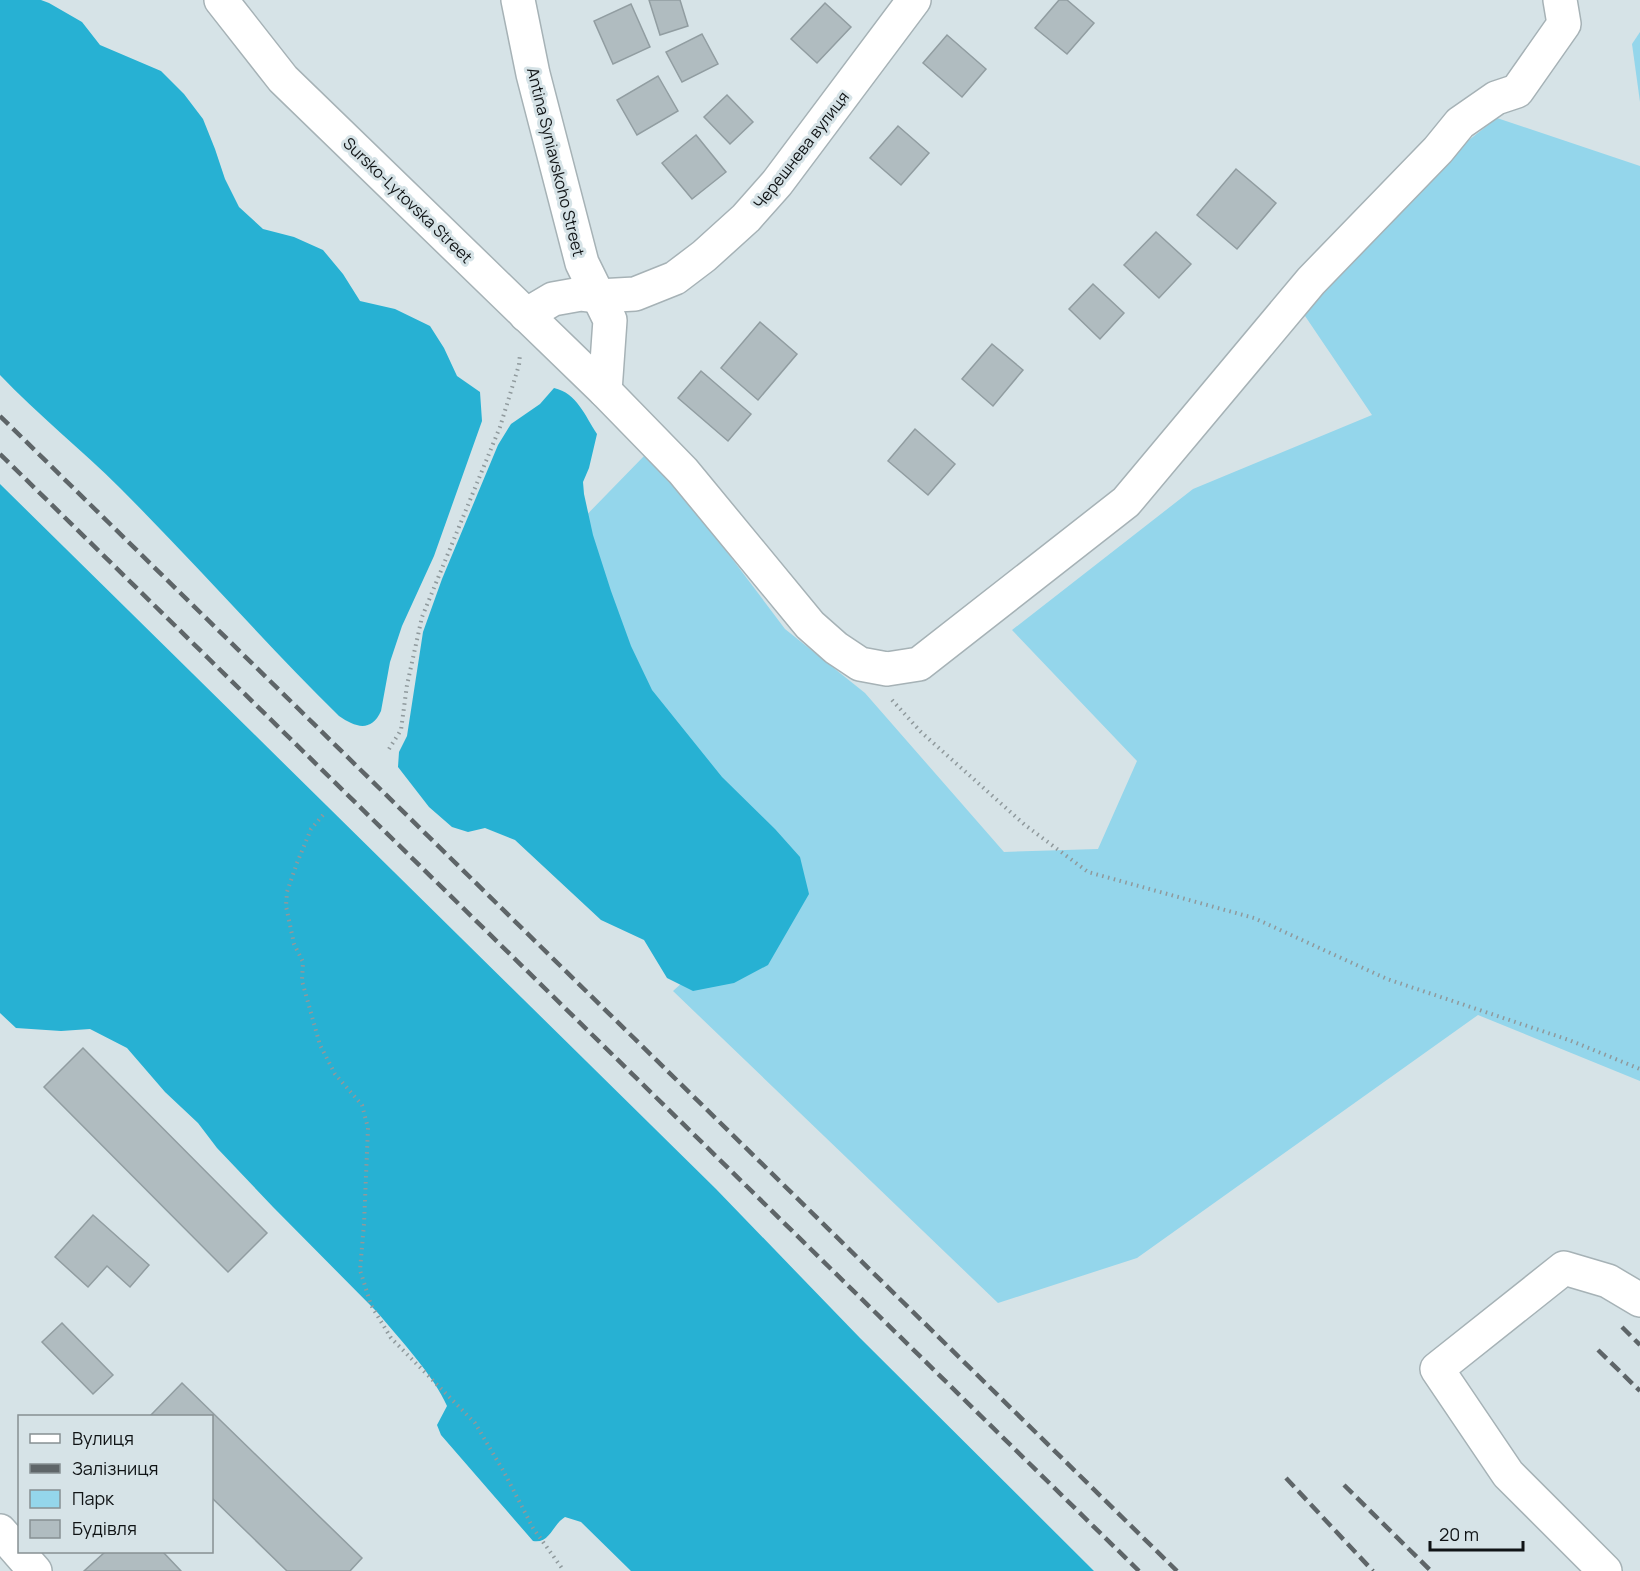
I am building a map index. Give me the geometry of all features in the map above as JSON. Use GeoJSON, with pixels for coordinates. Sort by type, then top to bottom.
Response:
{"type":"FeatureCollection","features":[{"type":"Feature","properties":{"kind":"street","name":"Sursko-Lytovska Street"},"geometry":{"type":"LineString","coordinates":[[221,0],[283,78],[605,391],[684,471],[810,625],[836,648],[860,663]]}},
{"type":"Feature","properties":{"kind":"street","name":"Antina Syniavskoho Street"},"geometry":{"type":"LineString","coordinates":[[518,0],[533,74],[582,263],[610,320],[605,391]]}},
{"type":"Feature","properties":{"kind":"street","name":"Черешнева вулиця"},"geometry":{"type":"LineString","coordinates":[[526,315],[553,299],[581,294],[598,296],[635,294],[675,278],[704,256],[746,218],[777,183],[914,0]]}},
{"type":"Feature","properties":{"kind":"street"},"geometry":{"type":"LineString","coordinates":[[860,663],[887,669],[919,664],[1126,502],[1311,281],[1438,150],[1460,123],[1496,98],[1517,91],[1564,24],[1560,0]]}},
{"type":"Feature","properties":{"kind":"street"},"geometry":{"type":"LineString","coordinates":[[1605,1571],[1508,1474],[1437,1370],[1564,1268],[1608,1281],[1640,1300]]}},
{"type":"Feature","properties":{"kind":"street"},"geometry":{"type":"LineString","coordinates":[[0,1531],[18,1552]]}},
{"type":"Feature","properties":{"kind":"street"},"geometry":{"type":"LineString","coordinates":[[19,1553],[35,1571]]}},
{"type":"Feature","properties":{"kind":"path"},"geometry":{"type":"LineString","coordinates":[[389,749],[401,730],[409,675],[422,617],[500,427],[519,365],[520,343],[526,315]]}},
{"type":"Feature","properties":{"kind":"path"},"geometry":{"type":"LineString","coordinates":[[860,663],[921,732],[1025,825],[1088,872],[1254,918],[1387,979],[1569,1040],[1640,1069]]}},
{"type":"Feature","properties":{"kind":"path"},"geometry":{"type":"LineString","coordinates":[[323,816],[310,829],[287,892],[286,906],[294,944],[303,962],[302,981],[320,1045],[335,1074],[362,1105],[368,1128],[360,1270],[371,1305],[391,1338],[475,1423],[533,1528],[564,1571]]}},
{"type":"Feature","properties":{"kind":"green space"},"geometry":{"type":"Polygon","coordinates":[[[1640,32],[1640,102],[1632,44],[1640,32]]]}},
{"type":"Feature","properties":{"kind":"green space"},"geometry":{"type":"Polygon","coordinates":[[[1497,118],[1640,166],[1640,1081],[1478,1015],[1137,1258],[998,1303],[673,991],[797,879],[669,743],[570,532],[645,455],[672,479],[785,629],[865,693],[1004,852],[1098,849],[1137,761],[1012,630],[1193,489],[1372,415],[1303,313],[1451,154],[1497,118]]]}},
{"type":"Feature","properties":{"kind":"shaded area"},"geometry":{"type":"Polygon","coordinates":[[[0,0],[41,0],[49,3],[82,22],[100,45],[161,71],[184,94],[203,119],[225,179],[239,207],[263,229],[294,237],[323,250],[343,274],[360,301],[395,309],[430,326],[444,348],[457,376],[480,392],[482,421],[434,556],[402,626],[390,662],[381,711],[372,723],[357,725],[339,716],[120,488],[0,375],[0,0]]]}},
{"type":"Feature","properties":{"kind":"shaded area"},"geometry":{"type":"Polygon","coordinates":[[[554,388],[575,400],[597,434],[589,468],[583,482],[584,494],[593,535],[611,591],[631,646],[652,690],[722,777],[800,857],[809,894],[768,965],[734,983],[693,991],[667,978],[644,940],[601,920],[515,840],[485,828],[468,832],[452,827],[429,807],[398,767],[399,752],[407,736],[423,632],[442,579],[498,445],[511,424],[540,404],[554,388]]]}},
{"type":"Feature","properties":{"kind":"shaded area"},"geometry":{"type":"Polygon","coordinates":[[[0,484],[716,1189],[860,1338],[1094,1571],[631,1571],[581,1522],[565,1517],[543,1540],[533,1541],[441,1435],[437,1425],[447,1406],[434,1383],[405,1345],[377,1312],[217,1148],[198,1123],[165,1092],[127,1048],[90,1029],[61,1031],[16,1028],[0,1013],[0,484]]]}},
{"type":"Feature","properties":{"kind":"building"},"geometry":{"type":"Polygon","coordinates":[[[649,0],[680,0],[688,26],[660,35],[649,0]]]}},
{"type":"Feature","properties":{"kind":"building"},"geometry":{"type":"Polygon","coordinates":[[[1059,0],[1067,0],[1094,23],[1067,54],[1035,28],[1059,0]]]}},
{"type":"Feature","properties":{"kind":"building"},"geometry":{"type":"Polygon","coordinates":[[[825,3],[851,27],[817,63],[791,39],[825,3]]]}},
{"type":"Feature","properties":{"kind":"building"},"geometry":{"type":"Polygon","coordinates":[[[631,4],[650,47],[613,64],[594,21],[631,4]]]}},
{"type":"Feature","properties":{"kind":"building"},"geometry":{"type":"Polygon","coordinates":[[[702,34],[718,64],[682,82],[666,52],[702,34]]]}},
{"type":"Feature","properties":{"kind":"building"},"geometry":{"type":"Polygon","coordinates":[[[947,35],[986,69],[962,97],[923,63],[947,35]]]}},
{"type":"Feature","properties":{"kind":"building"},"geometry":{"type":"Polygon","coordinates":[[[658,76],[678,111],[637,135],[617,100],[658,76]]]}},
{"type":"Feature","properties":{"kind":"building"},"geometry":{"type":"Polygon","coordinates":[[[727,95],[753,122],[730,144],[704,117],[727,95]]]}},
{"type":"Feature","properties":{"kind":"building"},"geometry":{"type":"Polygon","coordinates":[[[898,126],[929,153],[901,185],[870,158],[898,126]]]}},
{"type":"Feature","properties":{"kind":"building"},"geometry":{"type":"Polygon","coordinates":[[[696,135],[726,172],[692,199],[662,163],[696,135]]]}},
{"type":"Feature","properties":{"kind":"building"},"geometry":{"type":"Polygon","coordinates":[[[1236,169],[1276,203],[1237,249],[1197,215],[1236,169]]]}},
{"type":"Feature","properties":{"kind":"building"},"geometry":{"type":"Polygon","coordinates":[[[1156,232],[1191,264],[1159,298],[1124,265],[1156,232]]]}},
{"type":"Feature","properties":{"kind":"building"},"geometry":{"type":"Polygon","coordinates":[[[1093,284],[1124,313],[1100,339],[1069,309],[1093,284]]]}},
{"type":"Feature","properties":{"kind":"building"},"geometry":{"type":"Polygon","coordinates":[[[760,322],[797,354],[758,400],[721,368],[760,322]]]}},
{"type":"Feature","properties":{"kind":"building"},"geometry":{"type":"Polygon","coordinates":[[[992,344],[1023,370],[993,406],[962,379],[992,344]]]}},
{"type":"Feature","properties":{"kind":"building"},"geometry":{"type":"Polygon","coordinates":[[[701,371],[751,414],[728,441],[678,398],[701,371]]]}},
{"type":"Feature","properties":{"kind":"building"},"geometry":{"type":"Polygon","coordinates":[[[915,429],[955,464],[928,495],[888,461],[915,429]]]}},
{"type":"Feature","properties":{"kind":"building"},"geometry":{"type":"Polygon","coordinates":[[[83,1048],[267,1233],[228,1272],[44,1087],[83,1048]]]}},
{"type":"Feature","properties":{"kind":"building"},"geometry":{"type":"Polygon","coordinates":[[[93,1215],[149,1265],[130,1287],[107,1266],[88,1287],[55,1257],[93,1215]]]}},
{"type":"Feature","properties":{"kind":"building"},"geometry":{"type":"Polygon","coordinates":[[[62,1323],[113,1375],[93,1394],[42,1342],[62,1323]]]}},
{"type":"Feature","properties":{"kind":"building"},"geometry":{"type":"Polygon","coordinates":[[[182,1383],[362,1558],[350,1571],[287,1571],[213,1499],[213,1415],[151,1415],[182,1383]]]}},
{"type":"Feature","properties":{"kind":"building"},"geometry":{"type":"Polygon","coordinates":[[[104,1553],[164,1553],[181,1571],[84,1571],[104,1553]]]}},
{"type":"Feature","properties":{"kind":"railway"},"geometry":{"type":"LineString","coordinates":[[0,416],[1177,1571]]}},
{"type":"Feature","properties":{"kind":"railway"},"geometry":{"type":"LineString","coordinates":[[0,454],[1139,1571]]}},
{"type":"Feature","properties":{"kind":"railway"},"geometry":{"type":"LineString","coordinates":[[1622,1327],[1640,1345]]}},
{"type":"Feature","properties":{"kind":"railway"},"geometry":{"type":"LineString","coordinates":[[1598,1350],[1640,1391]]}},
{"type":"Feature","properties":{"kind":"railway"},"geometry":{"type":"LineString","coordinates":[[1286,1478],[1373,1571]]}},
{"type":"Feature","properties":{"kind":"railway"},"geometry":{"type":"LineString","coordinates":[[1344,1485],[1431,1571]]}}]}
